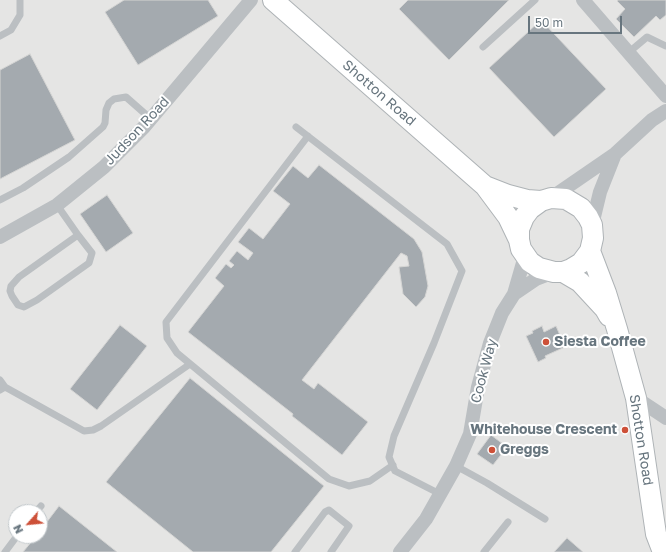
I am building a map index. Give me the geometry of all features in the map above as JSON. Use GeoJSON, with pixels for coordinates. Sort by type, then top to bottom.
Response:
{"type":"FeatureCollection","features":[{"type":"Feature","properties":{"kind":"street","name":"Judson Road"},"geometry":{"type":"LineString","coordinates":[[0,237],[57,205],[104,167],[151,119],[251,0]]}},
{"type":"Feature","properties":{"kind":"street","name":"Shotton Road"},"geometry":{"type":"LineString","coordinates":[[273,0],[485,186],[508,217],[522,248]]}},
{"type":"Feature","properties":{"kind":"street"},"geometry":{"type":"LineString","coordinates":[[583,0],[666,96]]}},
{"type":"Feature","properties":{"kind":"street"},"geometry":{"type":"LineString","coordinates":[[514,294],[522,248],[519,229],[524,217],[530,209],[615,154],[652,120],[666,111]]}},
{"type":"Feature","properties":{"kind":"street"},"geometry":{"type":"LineString","coordinates":[[514,294],[536,279],[571,269],[581,263],[590,250],[593,238],[592,225],[600,192],[615,154]]}},
{"type":"Feature","properties":{"kind":"street","name":"Shotton Road"},"geometry":{"type":"LineString","coordinates":[[485,186],[508,195],[528,200],[546,200]]}},
{"type":"Feature","properties":{"kind":"street"},"geometry":{"type":"LineString","coordinates":[[546,200],[566,199],[581,208],[592,225]]}},
{"type":"Feature","properties":{"kind":"street"},"geometry":{"type":"LineString","coordinates":[[522,248],[530,262],[539,268],[558,272]]}},
{"type":"Feature","properties":{"kind":"street","name":"Shotton Road"},"geometry":{"type":"LineString","coordinates":[[590,250],[606,293],[636,398],[656,534],[663,552]]}},
{"type":"Feature","properties":{"kind":"street","name":"Shotton Road"},"geometry":{"type":"LineString","coordinates":[[558,272],[580,282],[605,309],[617,329]]}},
{"type":"Feature","properties":{"kind":"street","name":"Cook Way"},"geometry":{"type":"LineString","coordinates":[[400,552],[426,519],[456,466],[470,434],[478,387],[490,343],[502,313],[514,294]]}},
{"type":"Feature","properties":{"kind":"street"},"geometry":{"type":"LineString","coordinates":[[636,398],[666,418]]}},
{"type":"Feature","properties":{"kind":"lane"},"geometry":{"type":"LineString","coordinates":[[0,36],[11,30],[20,15],[20,0]]}},
{"type":"Feature","properties":{"kind":"lane"},"geometry":{"type":"LineString","coordinates":[[483,47],[535,0]]}},
{"type":"Feature","properties":{"kind":"lane"},"geometry":{"type":"LineString","coordinates":[[628,53],[647,37],[666,46]]}},
{"type":"Feature","properties":{"kind":"lane"},"geometry":{"type":"LineString","coordinates":[[0,200],[23,188],[69,158],[103,127],[105,123],[106,110],[109,103],[114,98],[126,98],[151,119]]}},
{"type":"Feature","properties":{"kind":"lane"},"geometry":{"type":"LineString","coordinates":[[296,127],[447,244],[462,272],[434,343],[394,436],[389,456],[395,471],[440,494]]}},
{"type":"Feature","properties":{"kind":"lane"},"geometry":{"type":"LineString","coordinates":[[308,136],[166,322],[167,338],[176,353],[329,478],[348,486],[370,481],[393,465]]}},
{"type":"Feature","properties":{"kind":"lane"},"geometry":{"type":"LineString","coordinates":[[57,205],[92,253],[89,263],[32,303],[24,307],[18,305],[10,291],[11,286],[19,277],[78,234]]}},
{"type":"Feature","properties":{"kind":"lane"},"geometry":{"type":"LineString","coordinates":[[0,380],[3,388],[84,431],[93,430],[101,426],[190,364]]}},
{"type":"Feature","properties":{"kind":"lane"},"geometry":{"type":"LineString","coordinates":[[456,466],[488,483],[545,519]]}},
{"type":"Feature","properties":{"kind":"lane"},"geometry":{"type":"LineString","coordinates":[[295,552],[325,512],[329,510],[349,526],[331,552]]}},
{"type":"Feature","properties":{"kind":"lane"},"geometry":{"type":"LineString","coordinates":[[484,552],[508,522]]}},
{"type":"Feature","properties":{"kind":"shaded area"},"geometry":{"type":"Polygon","coordinates":[[[0,0],[666,0],[666,552],[0,552],[0,0]]]}},
{"type":"Feature","properties":{"kind":"building"},"geometry":{"type":"Polygon","coordinates":[[[124,0],[208,0],[218,16],[138,65],[105,12],[124,0]]]}},
{"type":"Feature","properties":{"kind":"building"},"geometry":{"type":"Polygon","coordinates":[[[408,0],[509,0],[449,60],[399,9],[408,0]]]}},
{"type":"Feature","properties":{"kind":"building"},"geometry":{"type":"Polygon","coordinates":[[[666,0],[666,15],[660,20],[656,16],[634,37],[616,19],[625,9],[617,1],[666,0]]]}},
{"type":"Feature","properties":{"kind":"building"},"geometry":{"type":"Polygon","coordinates":[[[541,20],[606,89],[554,137],[489,68],[541,20]]]}},
{"type":"Feature","properties":{"kind":"building"},"geometry":{"type":"Polygon","coordinates":[[[30,54],[75,140],[0,179],[0,70],[30,54]]]}},
{"type":"Feature","properties":{"kind":"building"},"geometry":{"type":"Polygon","coordinates":[[[319,165],[414,239],[422,252],[428,286],[425,297],[416,307],[403,294],[399,267],[409,266],[407,256],[401,253],[302,380],[314,389],[318,383],[368,422],[342,455],[292,416],[293,414],[188,332],[224,286],[215,278],[226,264],[231,268],[234,265],[229,261],[237,251],[248,260],[253,253],[238,242],[249,228],[263,239],[290,204],[273,191],[293,166],[308,178],[319,165]]]}},
{"type":"Feature","properties":{"kind":"building"},"geometry":{"type":"Polygon","coordinates":[[[107,195],[133,233],[106,252],[80,214],[107,195]]]}},
{"type":"Feature","properties":{"kind":"building"},"geometry":{"type":"Polygon","coordinates":[[[120,325],[147,346],[97,410],[70,389],[120,325]]]}},
{"type":"Feature","properties":{"kind":"building","name":"Siesta Coffee"},"geometry":{"type":"Polygon","coordinates":[[[542,326],[544,332],[556,326],[565,347],[545,356],[546,358],[538,362],[526,336],[542,326]]]}},
{"type":"Feature","properties":{"kind":"building"},"geometry":{"type":"Polygon","coordinates":[[[190,378],[324,486],[271,552],[193,552],[106,482],[190,378]]]}},
{"type":"Feature","properties":{"kind":"building","name":"Greggs"},"geometry":{"type":"Polygon","coordinates":[[[491,435],[507,447],[493,465],[477,454],[491,435]]]}},
{"type":"Feature","properties":{"kind":"building"},"geometry":{"type":"Polygon","coordinates":[[[59,506],[117,552],[23,552],[30,544],[48,544],[48,520],[59,506]]]}},
{"type":"Feature","properties":{"kind":"building"},"geometry":{"type":"Polygon","coordinates":[[[567,538],[583,552],[554,552],[567,538]]]}},
{"type":"Feature","properties":{"kind":"place","name":"Siesta Coffee"},"geometry":{"type":"Point","coordinates":[546,342]}},
{"type":"Feature","properties":{"kind":"place","name":"Whitehouse Crescent"},"geometry":{"type":"Point","coordinates":[625,430]}},
{"type":"Feature","properties":{"kind":"place","name":"Greggs"},"geometry":{"type":"Point","coordinates":[492,450]}}]}
